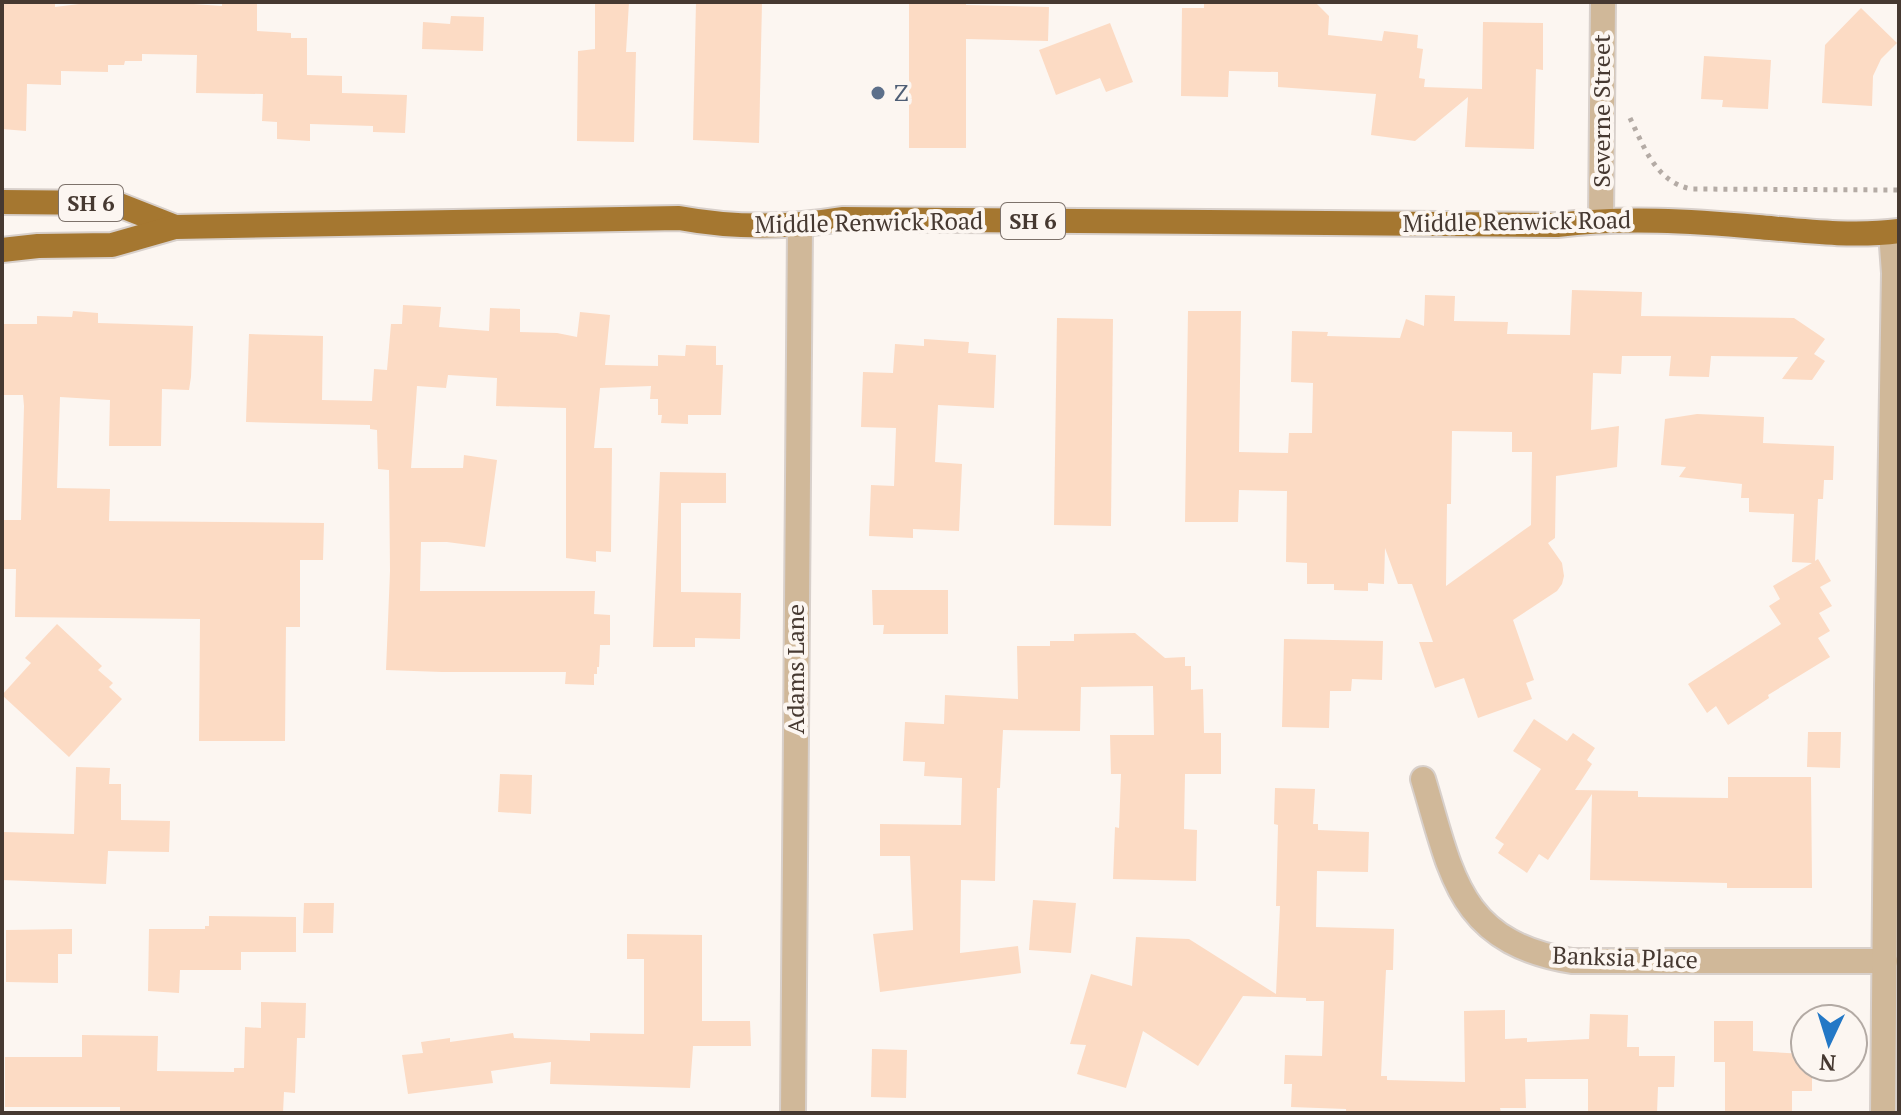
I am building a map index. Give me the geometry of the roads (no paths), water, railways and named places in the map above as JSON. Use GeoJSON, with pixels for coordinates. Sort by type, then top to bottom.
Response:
{"type":"FeatureCollection","features":[{"type":"Feature","properties":{"kind":"highway","name":"Middle Renwick Road"},"geometry":{"type":"LineString","coordinates":[[2,202],[114,203],[175,227]]}},
{"type":"Feature","properties":{"kind":"highway","name":"Middle Renwick Road"},"geometry":{"type":"LineString","coordinates":[[2,250],[112,245],[175,227],[679,218],[718,225],[800,226],[842,219],[1541,225],[1601,220],[1686,221],[1810,231],[1895,232]]}},
{"type":"Feature","properties":{"kind":"street","name":"Severne Street"},"geometry":{"type":"LineString","coordinates":[[1601,220],[1603,2]]}},
{"type":"Feature","properties":{"kind":"street","name":"Adams Lane"},"geometry":{"type":"LineString","coordinates":[[793,1113],[800,226]]}},
{"type":"Feature","properties":{"kind":"street"},"geometry":{"type":"LineString","coordinates":[[1883,1113],[1893,686],[1895,232]]}},
{"type":"Feature","properties":{"kind":"street","name":"Banksia Place"},"geometry":{"type":"LineString","coordinates":[[1423,779],[1454,881],[1477,916],[1504,938],[1538,955],[1572,961],[1885,961]]}},
{"type":"Feature","properties":{"kind":"place","name":"Z"},"geometry":{"type":"Point","coordinates":[878,93]}}]}
